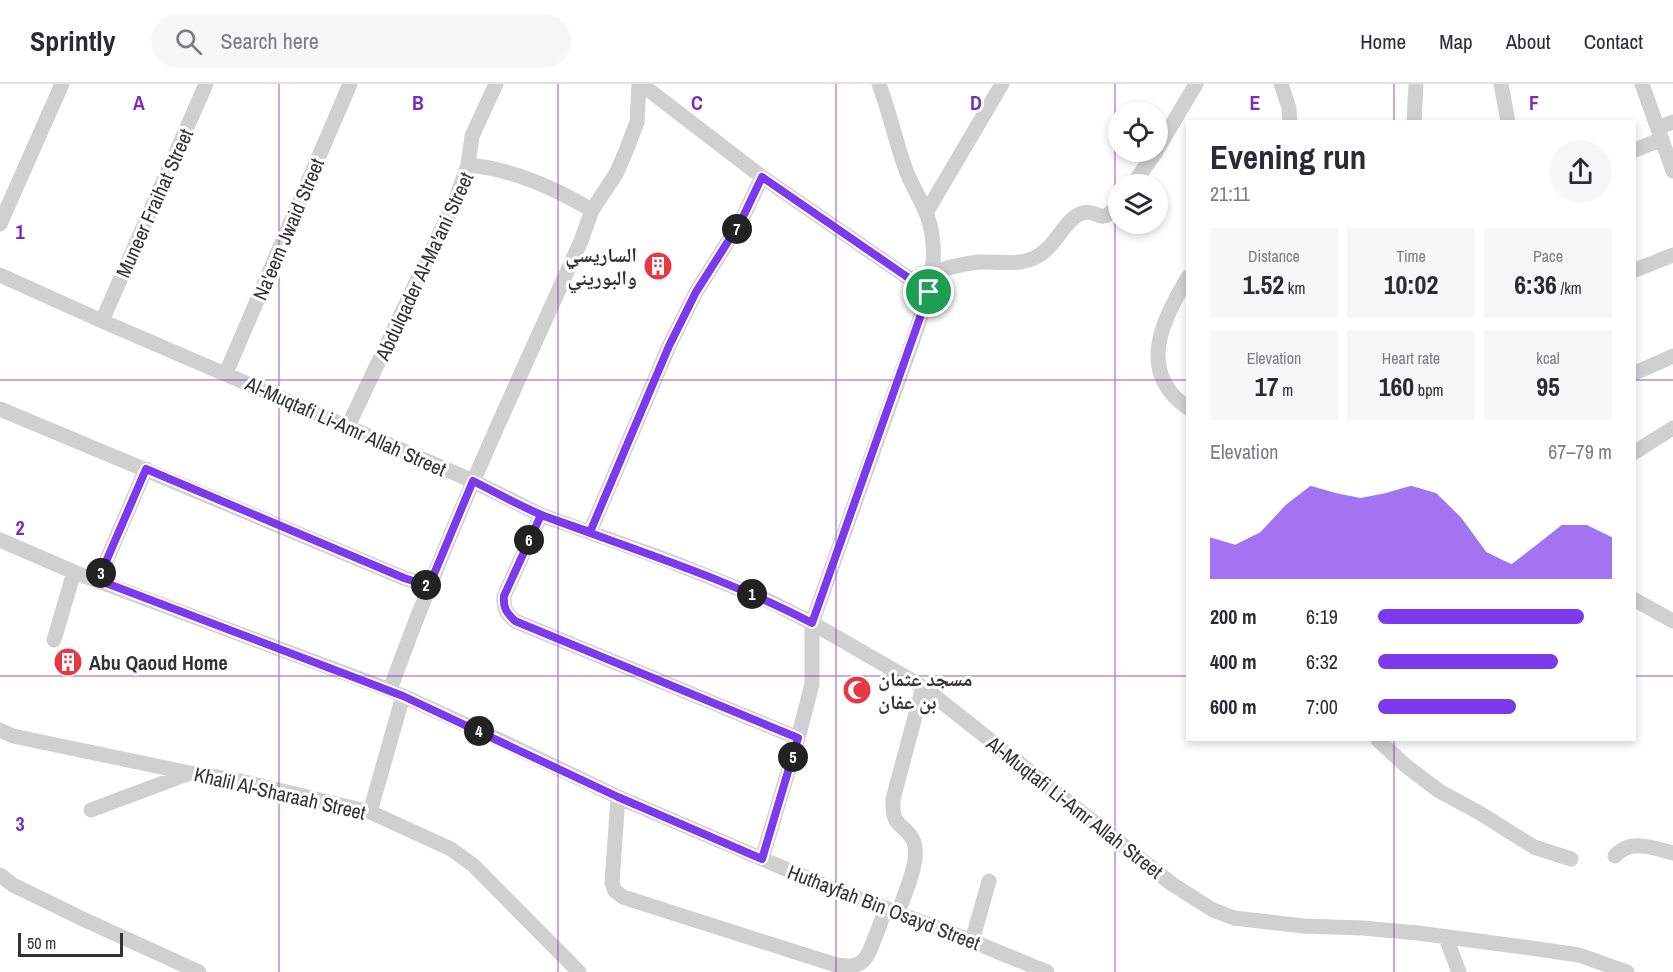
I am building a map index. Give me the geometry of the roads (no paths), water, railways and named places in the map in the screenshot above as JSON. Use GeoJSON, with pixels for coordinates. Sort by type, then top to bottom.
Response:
{"type":"FeatureCollection","features":[{"type":"Feature","properties":{"kind":"street"},"geometry":{"type":"LineString","coordinates":[[0,224],[62,84]]}},
{"type":"Feature","properties":{"kind":"street","name":"Muneer Fraihat Street"},"geometry":{"type":"LineString","coordinates":[[102,321],[207,84]]}},
{"type":"Feature","properties":{"kind":"street","name":"Na'eem Jwaid Street"},"geometry":{"type":"LineString","coordinates":[[226,373],[350,84]]}},
{"type":"Feature","properties":{"kind":"street"},"geometry":{"type":"LineString","coordinates":[[468,165],[472,136],[496,84]]}},
{"type":"Feature","properties":{"kind":"street"},"geometry":{"type":"LineString","coordinates":[[640,84],[762,177],[929,292]]}},
{"type":"Feature","properties":{"kind":"street"},"geometry":{"type":"LineString","coordinates":[[370,812],[397,693],[429,586],[473,481],[581,241],[592,210],[616,174],[637,122],[640,84]]}},
{"type":"Feature","properties":{"kind":"street"},"geometry":{"type":"LineString","coordinates":[[762,859],[812,684],[812,623],[929,292],[934,272],[933,242],[926,213],[906,171],[879,84]]}},
{"type":"Feature","properties":{"kind":"street"},"geometry":{"type":"LineString","coordinates":[[926,213],[1002,84]]}},
{"type":"Feature","properties":{"kind":"street"},"geometry":{"type":"LineString","coordinates":[[1168,131],[1196,84]]}},
{"type":"Feature","properties":{"kind":"street"},"geometry":{"type":"LineString","coordinates":[[1281,84],[1289,108],[1290,120]]}},
{"type":"Feature","properties":{"kind":"street"},"geometry":{"type":"LineString","coordinates":[[1413,120],[1416,84]]}},
{"type":"Feature","properties":{"kind":"street"},"geometry":{"type":"LineString","coordinates":[[1500,84],[1508,120]]}},
{"type":"Feature","properties":{"kind":"street"},"geometry":{"type":"LineString","coordinates":[[1642,84],[1673,171]]}},
{"type":"Feature","properties":{"kind":"street"},"geometry":{"type":"LineString","coordinates":[[1636,149],[1660,134],[1673,122]]}},
{"type":"Feature","properties":{"kind":"street","name":"Abdulqader Al-Ma'ani Street"},"geometry":{"type":"LineString","coordinates":[[348,426],[455,201],[468,165],[487,167],[522,176],[592,210]]}},
{"type":"Feature","properties":{"kind":"street"},"geometry":{"type":"LineString","coordinates":[[590,532],[669,346],[696,292],[741,221],[762,177]]}},
{"type":"Feature","properties":{"kind":"street"},"geometry":{"type":"LineString","coordinates":[[934,272],[964,264],[1017,263],[1030,260],[1052,245],[1074,217],[1088,212],[1104,217],[1108,215]]}},
{"type":"Feature","properties":{"kind":"street"},"geometry":{"type":"LineString","coordinates":[[1636,270],[1673,255]]}},
{"type":"Feature","properties":{"kind":"street","name":"Al-Muqtafi Li-Amr Allah Street"},"geometry":{"type":"LineString","coordinates":[[0,275],[473,481],[541,515],[770,601],[923,687],[1172,884],[1213,910],[1233,918],[1257,922],[1418,933],[1579,955],[1627,972]]}},
{"type":"Feature","properties":{"kind":"street"},"geometry":{"type":"LineString","coordinates":[[1186,281],[1160,339],[1157,356],[1159,374],[1163,383],[1176,399],[1186,406]]}},
{"type":"Feature","properties":{"kind":"street"},"geometry":{"type":"LineString","coordinates":[[1636,373],[1673,356]]}},
{"type":"Feature","properties":{"kind":"street"},"geometry":{"type":"LineString","coordinates":[[0,409],[404,578],[429,586]]}},
{"type":"Feature","properties":{"kind":"street"},"geometry":{"type":"LineString","coordinates":[[1636,451],[1673,428]]}},
{"type":"Feature","properties":{"kind":"street"},"geometry":{"type":"LineString","coordinates":[[98,580],[146,469]]}},
{"type":"Feature","properties":{"kind":"street"},"geometry":{"type":"LineString","coordinates":[[541,515],[504,596],[503,606],[515,621],[798,738]]}},
{"type":"Feature","properties":{"kind":"street","name":"Huthayfah Bin Osayd Street"},"geometry":{"type":"LineString","coordinates":[[0,540],[74,572],[397,693],[618,797],[762,859],[823,885],[972,941],[1011,965],[1047,972]]}},
{"type":"Feature","properties":{"kind":"street","name":"Huthayfah Bin Osayd Street"},"geometry":{"type":"LineString","coordinates":[[0,546],[23,551]]}},
{"type":"Feature","properties":{"kind":"street"},"geometry":{"type":"LineString","coordinates":[[54,640],[74,572]]}},
{"type":"Feature","properties":{"kind":"street"},"geometry":{"type":"LineString","coordinates":[[1636,601],[1673,621]]}},
{"type":"Feature","properties":{"kind":"street"},"geometry":{"type":"LineString","coordinates":[[618,797],[612,883],[615,891],[623,897],[836,965],[849,967],[859,965],[867,959],[892,911],[917,852],[912,839],[897,825],[892,813],[893,799],[923,687]]}},
{"type":"Feature","properties":{"kind":"street","name":"Khalil Al-Sharaah Street"},"geometry":{"type":"LineString","coordinates":[[0,730],[13,736],[190,773],[236,780],[370,812],[451,849],[473,865],[579,972]]}},
{"type":"Feature","properties":{"kind":"street"},"geometry":{"type":"LineString","coordinates":[[1379,741],[1405,765],[1439,791],[1534,847],[1571,859]]}},
{"type":"Feature","properties":{"kind":"street"},"geometry":{"type":"LineString","coordinates":[[91,810],[190,773]]}},
{"type":"Feature","properties":{"kind":"street"},"geometry":{"type":"LineString","coordinates":[[1615,856],[1624,848],[1635,845],[1673,853]]}},
{"type":"Feature","properties":{"kind":"street"},"geometry":{"type":"LineString","coordinates":[[0,875],[13,885],[199,972]]}},
{"type":"Feature","properties":{"kind":"street"},"geometry":{"type":"LineString","coordinates":[[972,941],[989,881]]}},
{"type":"Feature","properties":{"kind":"street"},"geometry":{"type":"LineString","coordinates":[[1446,938],[1459,972]]}},
{"type":"Feature","properties":{"kind":"place","name":"الساريسي والبوريني"},"geometry":{"type":"Point","coordinates":[658,266]}},
{"type":"Feature","properties":{"kind":"place","name":"Abu Qaoud Home"},"geometry":{"type":"Point","coordinates":[68,662]}},
{"type":"Feature","properties":{"kind":"place","name":"مسجد عثمان بن عفان"},"geometry":{"type":"Point","coordinates":[857,690]}}]}
